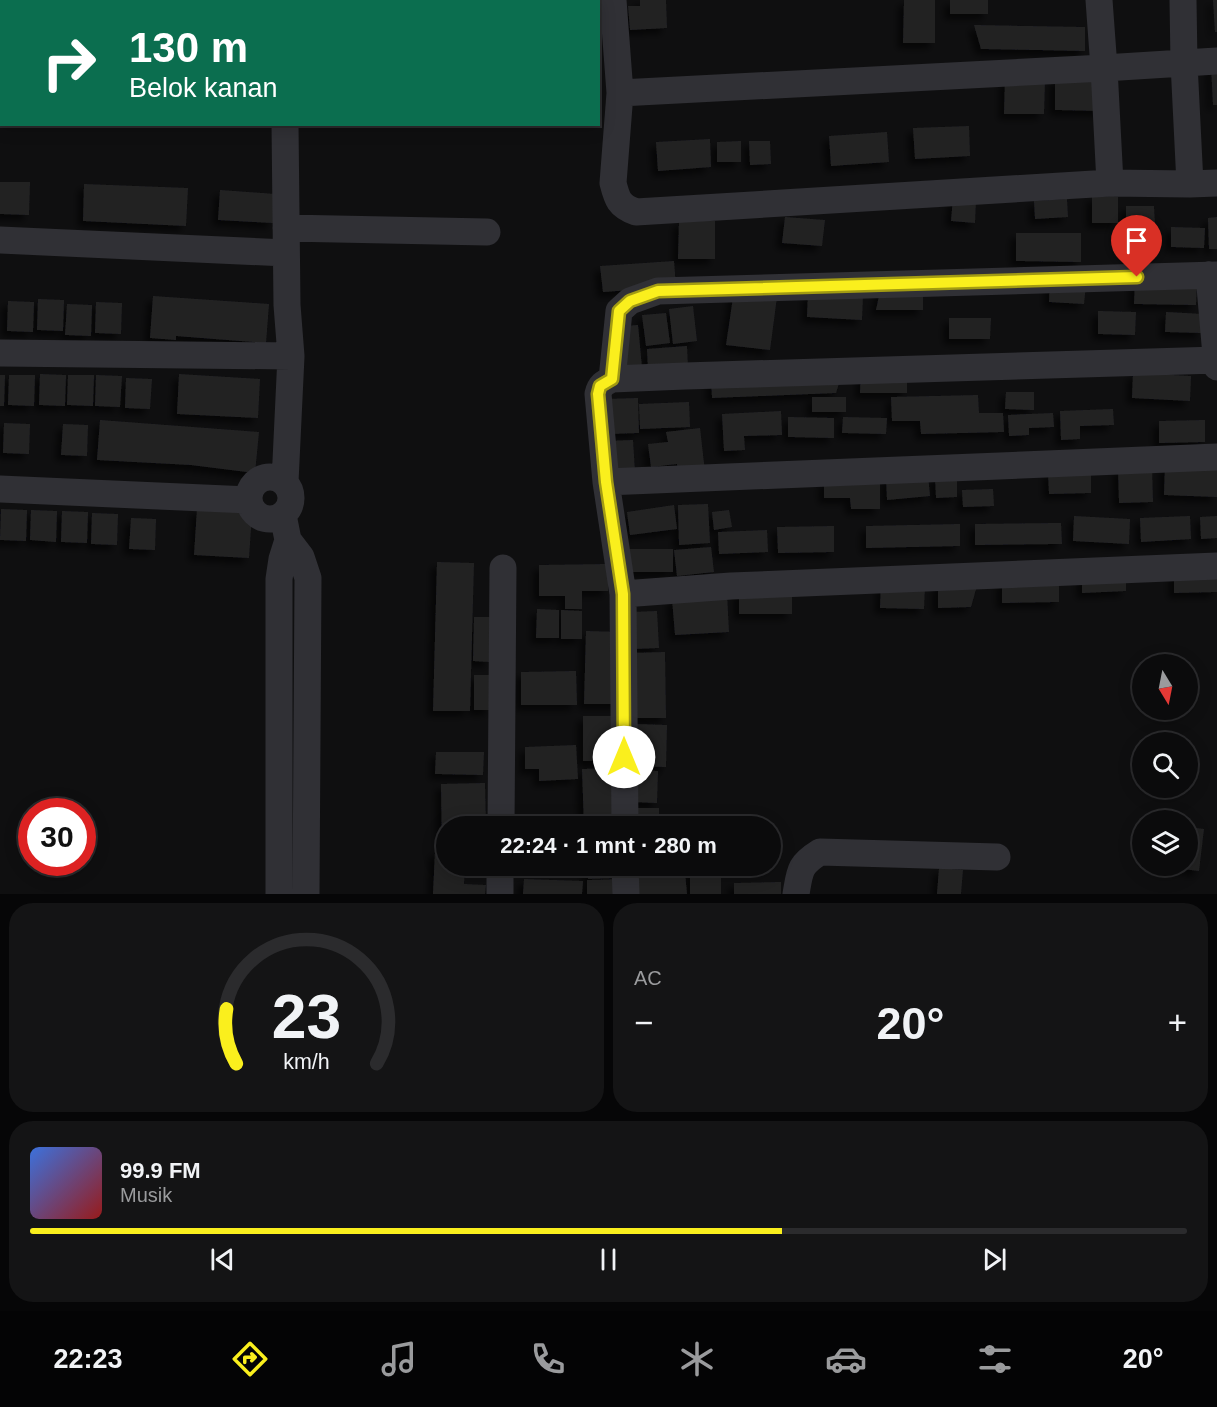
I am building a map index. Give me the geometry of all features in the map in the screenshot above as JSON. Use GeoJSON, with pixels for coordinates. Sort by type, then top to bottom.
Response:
{"type":"FeatureCollection","features":[{"type":"Feature","properties":{"kind":"street"},"geometry":{"type":"LineString","coordinates":[[613,0],[620,93],[613,183],[616,196],[625,208],[636,212],[1110,183],[1217,183]]}},
{"type":"Feature","properties":{"kind":"street"},"geometry":{"type":"LineString","coordinates":[[1099,0],[1110,183]]}},
{"type":"Feature","properties":{"kind":"street"},"geometry":{"type":"LineString","coordinates":[[1183,0],[1190,184]]}},
{"type":"Feature","properties":{"kind":"street"},"geometry":{"type":"LineString","coordinates":[[620,93],[1217,61]]}},
{"type":"Feature","properties":{"kind":"street"},"geometry":{"type":"LineString","coordinates":[[279,894],[279,579],[285,528],[292,497],[285,482],[291,356],[286,240],[285,126]]}},
{"type":"Feature","properties":{"kind":"street"},"geometry":{"type":"LineString","coordinates":[[0,240],[286,240],[487,232]]}},
{"type":"Feature","properties":{"kind":"street"},"geometry":{"type":"LineString","coordinates":[[612,379],[619,311],[630,301],[658,291],[1213,275],[1217,367]]}},
{"type":"Feature","properties":{"kind":"street"},"geometry":{"type":"LineString","coordinates":[[0,353],[291,356]]}},
{"type":"Feature","properties":{"kind":"street"},"geometry":{"type":"LineString","coordinates":[[625,816],[623,594],[606,482],[598,394],[600,386],[612,379],[1217,360]]}},
{"type":"Feature","properties":{"kind":"street"},"geometry":{"type":"LineString","coordinates":[[606,482],[1217,457]]}},
{"type":"Feature","properties":{"kind":"street"},"geometry":{"type":"LineString","coordinates":[[285,482],[277,478],[261,479],[254,484],[249,500],[256,514],[272,519],[285,528],[301,557],[308,578],[306,894]]}},
{"type":"Feature","properties":{"kind":"street"},"geometry":{"type":"LineString","coordinates":[[0,489],[249,500]]}},
{"type":"Feature","properties":{"kind":"street"},"geometry":{"type":"LineString","coordinates":[[623,594],[743,585],[1217,566]]}},
{"type":"Feature","properties":{"kind":"street"},"geometry":{"type":"LineString","coordinates":[[501,816],[503,568]]}},
{"type":"Feature","properties":{"kind":"street"},"geometry":{"type":"LineString","coordinates":[[796,894],[799,873],[806,861],[819,852],[997,857]]}},
{"type":"Feature","properties":{"kind":"street"},"geometry":{"type":"LineString","coordinates":[[500,876],[500,894]]}},
{"type":"Feature","properties":{"kind":"street"},"geometry":{"type":"LineString","coordinates":[[625,876],[626,894]]}},
{"type":"Feature","properties":{"kind":"building"},"geometry":{"type":"Polygon","coordinates":[[[640,0],[666,0],[667,28],[630,30],[628,6],[640,6],[640,0]]]}},
{"type":"Feature","properties":{"kind":"building"},"geometry":{"type":"Polygon","coordinates":[[[904,0],[935,0],[935,43],[903,43],[904,0]]]}},
{"type":"Feature","properties":{"kind":"building"},"geometry":{"type":"Polygon","coordinates":[[[950,0],[988,0],[988,14],[950,14],[950,0]]]}},
{"type":"Feature","properties":{"kind":"building"},"geometry":{"type":"Polygon","coordinates":[[[1213,0],[1217,0],[1217,32],[1215,32],[1213,0]]]}},
{"type":"Feature","properties":{"kind":"building"},"geometry":{"type":"Polygon","coordinates":[[[974,25],[1085,27],[1085,51],[981,49],[974,25]]]}},
{"type":"Feature","properties":{"kind":"building"},"geometry":{"type":"Polygon","coordinates":[[[1211,65],[1217,65],[1217,105],[1213,105],[1211,65]]]}},
{"type":"Feature","properties":{"kind":"building"},"geometry":{"type":"Polygon","coordinates":[[[1055,78],[1103,79],[1103,111],[1055,110],[1055,78]]]}},
{"type":"Feature","properties":{"kind":"building"},"geometry":{"type":"Polygon","coordinates":[[[1005,79],[1045,80],[1044,114],[1004,114],[1005,79]]]}},
{"type":"Feature","properties":{"kind":"building"},"geometry":{"type":"Polygon","coordinates":[[[969,126],[970,156],[915,159],[913,128],[969,126]]]}},
{"type":"Feature","properties":{"kind":"building"},"geometry":{"type":"Polygon","coordinates":[[[887,132],[889,162],[831,166],[829,136],[887,132]]]}},
{"type":"Feature","properties":{"kind":"building"},"geometry":{"type":"Polygon","coordinates":[[[710,139],[711,167],[658,171],[656,142],[710,139]]]}},
{"type":"Feature","properties":{"kind":"building"},"geometry":{"type":"Polygon","coordinates":[[[741,141],[741,162],[717,162],[717,142],[741,141]]]}},
{"type":"Feature","properties":{"kind":"building"},"geometry":{"type":"Polygon","coordinates":[[[749,141],[770,141],[771,164],[750,165],[749,141]]]}},
{"type":"Feature","properties":{"kind":"building"},"geometry":{"type":"Polygon","coordinates":[[[0,182],[30,182],[29,215],[0,214],[0,182]]]}},
{"type":"Feature","properties":{"kind":"building"},"geometry":{"type":"Polygon","coordinates":[[[84,184],[188,188],[186,226],[83,221],[84,184]]]}},
{"type":"Feature","properties":{"kind":"building"},"geometry":{"type":"Polygon","coordinates":[[[220,190],[275,194],[273,223],[218,220],[220,190]]]}},
{"type":"Feature","properties":{"kind":"building"},"geometry":{"type":"Polygon","coordinates":[[[1092,196],[1118,197],[1118,223],[1092,223],[1092,196]]]}},
{"type":"Feature","properties":{"kind":"building"},"geometry":{"type":"Polygon","coordinates":[[[953,198],[976,200],[975,223],[951,221],[953,198]]]}},
{"type":"Feature","properties":{"kind":"building"},"geometry":{"type":"Polygon","coordinates":[[[1067,199],[1068,217],[1035,219],[1034,201],[1067,199]]]}},
{"type":"Feature","properties":{"kind":"building"},"geometry":{"type":"Polygon","coordinates":[[[1126,206],[1154,206],[1155,226],[1126,226],[1126,206]]]}},
{"type":"Feature","properties":{"kind":"building"},"geometry":{"type":"Polygon","coordinates":[[[785,217],[825,220],[822,246],[782,243],[785,217]]]}},
{"type":"Feature","properties":{"kind":"building"},"geometry":{"type":"Polygon","coordinates":[[[1217,217],[1217,249],[1209,249],[1208,218],[1217,217]]]}},
{"type":"Feature","properties":{"kind":"building"},"geometry":{"type":"Polygon","coordinates":[[[679,221],[715,221],[715,259],[678,259],[679,221]]]}},
{"type":"Feature","properties":{"kind":"building"},"geometry":{"type":"Polygon","coordinates":[[[1171,227],[1205,228],[1204,248],[1171,247],[1171,227]]]}},
{"type":"Feature","properties":{"kind":"building"},"geometry":{"type":"Polygon","coordinates":[[[1016,233],[1081,233],[1081,262],[1016,261],[1016,233]]]}},
{"type":"Feature","properties":{"kind":"building"},"geometry":{"type":"Polygon","coordinates":[[[674,261],[676,287],[603,292],[600,266],[674,261]]]}},
{"type":"Feature","properties":{"kind":"building"},"geometry":{"type":"Polygon","coordinates":[[[1050,282],[1086,284],[1084,304],[1049,302],[1050,282]]]}},
{"type":"Feature","properties":{"kind":"building"},"geometry":{"type":"Polygon","coordinates":[[[1135,282],[1197,284],[1196,305],[1134,304],[1135,282]]]}},
{"type":"Feature","properties":{"kind":"building"},"geometry":{"type":"Polygon","coordinates":[[[881,287],[923,287],[923,310],[876,310],[881,287]]]}},
{"type":"Feature","properties":{"kind":"building"},"geometry":{"type":"Polygon","coordinates":[[[734,291],[777,297],[770,350],[726,345],[734,291]]]}},
{"type":"Feature","properties":{"kind":"building"},"geometry":{"type":"Polygon","coordinates":[[[808,293],[863,295],[862,320],[807,317],[808,293]]]}},
{"type":"Feature","properties":{"kind":"building"},"geometry":{"type":"Polygon","coordinates":[[[153,296],[269,304],[266,343],[176,336],[176,340],[150,338],[153,296]]]}},
{"type":"Feature","properties":{"kind":"building"},"geometry":{"type":"Polygon","coordinates":[[[38,299],[64,300],[63,331],[37,330],[38,299]]]}},
{"type":"Feature","properties":{"kind":"building"},"geometry":{"type":"Polygon","coordinates":[[[8,301],[34,302],[33,332],[7,331],[8,301]]]}},
{"type":"Feature","properties":{"kind":"building"},"geometry":{"type":"Polygon","coordinates":[[[96,302],[122,303],[121,334],[95,333],[96,302]]]}},
{"type":"Feature","properties":{"kind":"building"},"geometry":{"type":"Polygon","coordinates":[[[67,304],[92,305],[91,336],[65,335],[67,304]]]}},
{"type":"Feature","properties":{"kind":"building"},"geometry":{"type":"Polygon","coordinates":[[[693,306],[697,341],[673,344],[669,309],[693,306]]]}},
{"type":"Feature","properties":{"kind":"building"},"geometry":{"type":"Polygon","coordinates":[[[1098,311],[1136,312],[1135,335],[1098,334],[1098,311]]]}},
{"type":"Feature","properties":{"kind":"building"},"geometry":{"type":"Polygon","coordinates":[[[1166,312],[1203,314],[1202,333],[1165,332],[1166,312]]]}},
{"type":"Feature","properties":{"kind":"building"},"geometry":{"type":"Polygon","coordinates":[[[666,313],[670,343],[646,346],[642,315],[666,313]]]}},
{"type":"Feature","properties":{"kind":"building"},"geometry":{"type":"Polygon","coordinates":[[[949,318],[991,318],[990,339],[949,339],[949,318]]]}},
{"type":"Feature","properties":{"kind":"building"},"geometry":{"type":"Polygon","coordinates":[[[638,325],[642,368],[627,369],[623,326],[638,325]]]}},
{"type":"Feature","properties":{"kind":"building"},"geometry":{"type":"Polygon","coordinates":[[[687,346],[688,368],[648,370],[647,349],[687,346]]]}},
{"type":"Feature","properties":{"kind":"building"},"geometry":{"type":"Polygon","coordinates":[[[861,371],[907,371],[907,393],[860,393],[861,371]]]}},
{"type":"Feature","properties":{"kind":"building"},"geometry":{"type":"Polygon","coordinates":[[[1133,373],[1191,376],[1190,401],[1132,398],[1133,373]]]}},
{"type":"Feature","properties":{"kind":"building"},"geometry":{"type":"Polygon","coordinates":[[[40,374],[66,375],[65,406],[39,405],[40,374]]]}},
{"type":"Feature","properties":{"kind":"building"},"geometry":{"type":"Polygon","coordinates":[[[179,374],[260,379],[258,418],[177,414],[179,374]]]}},
{"type":"Feature","properties":{"kind":"building"},"geometry":{"type":"Polygon","coordinates":[[[842,374],[836,393],[712,398],[711,378],[842,374]]]}},
{"type":"Feature","properties":{"kind":"building"},"geometry":{"type":"Polygon","coordinates":[[[0,375],[5,375],[4,406],[0,406],[0,375]]]}},
{"type":"Feature","properties":{"kind":"building"},"geometry":{"type":"Polygon","coordinates":[[[9,375],[35,375],[34,406],[8,405],[9,375]]]}},
{"type":"Feature","properties":{"kind":"building"},"geometry":{"type":"Polygon","coordinates":[[[68,375],[94,375],[93,406],[67,405],[68,375]]]}},
{"type":"Feature","properties":{"kind":"building"},"geometry":{"type":"Polygon","coordinates":[[[96,375],[122,376],[120,407],[95,406],[96,375]]]}},
{"type":"Feature","properties":{"kind":"building"},"geometry":{"type":"Polygon","coordinates":[[[126,378],[152,379],[150,409],[125,408],[126,378]]]}},
{"type":"Feature","properties":{"kind":"building"},"geometry":{"type":"Polygon","coordinates":[[[1006,392],[1034,392],[1034,410],[1005,409],[1006,392]]]}},
{"type":"Feature","properties":{"kind":"building"},"geometry":{"type":"Polygon","coordinates":[[[978,395],[979,413],[1003,413],[1004,432],[921,434],[920,421],[892,421],[891,397],[978,395]]]}},
{"type":"Feature","properties":{"kind":"building"},"geometry":{"type":"Polygon","coordinates":[[[812,397],[846,397],[846,412],[812,412],[812,397]]]}},
{"type":"Feature","properties":{"kind":"building"},"geometry":{"type":"Polygon","coordinates":[[[638,398],[639,433],[606,434],[604,399],[638,398]]]}},
{"type":"Feature","properties":{"kind":"building"},"geometry":{"type":"Polygon","coordinates":[[[689,402],[690,427],[640,429],[639,404],[689,402]]]}},
{"type":"Feature","properties":{"kind":"building"},"geometry":{"type":"Polygon","coordinates":[[[1113,409],[1114,425],[1080,426],[1080,439],[1061,440],[1060,411],[1113,409]]]}},
{"type":"Feature","properties":{"kind":"building"},"geometry":{"type":"Polygon","coordinates":[[[781,411],[782,435],[744,436],[745,450],[724,451],[722,414],[781,411]]]}},
{"type":"Feature","properties":{"kind":"building"},"geometry":{"type":"Polygon","coordinates":[[[1053,413],[1054,427],[1029,428],[1029,435],[1009,436],[1008,415],[1053,413]]]}},
{"type":"Feature","properties":{"kind":"building"},"geometry":{"type":"Polygon","coordinates":[[[788,417],[834,418],[834,438],[788,437],[788,417]]]}},
{"type":"Feature","properties":{"kind":"building"},"geometry":{"type":"Polygon","coordinates":[[[843,417],[887,418],[886,434],[842,433],[843,417]]]}},
{"type":"Feature","properties":{"kind":"building"},"geometry":{"type":"Polygon","coordinates":[[[100,420],[259,432],[255,473],[191,465],[97,460],[100,420]]]}},
{"type":"Feature","properties":{"kind":"building"},"geometry":{"type":"Polygon","coordinates":[[[1205,420],[1205,442],[1159,443],[1159,421],[1205,420]]]}},
{"type":"Feature","properties":{"kind":"building"},"geometry":{"type":"Polygon","coordinates":[[[4,423],[30,424],[29,454],[3,453],[4,423]]]}},
{"type":"Feature","properties":{"kind":"building"},"geometry":{"type":"Polygon","coordinates":[[[63,424],[88,425],[87,456],[61,455],[63,424]]]}},
{"type":"Feature","properties":{"kind":"building"},"geometry":{"type":"Polygon","coordinates":[[[700,428],[705,472],[678,475],[677,464],[651,467],[648,444],[668,442],[666,432],[700,428]]]}},
{"type":"Feature","properties":{"kind":"building"},"geometry":{"type":"Polygon","coordinates":[[[633,440],[635,472],[610,473],[608,441],[633,440]]]}},
{"type":"Feature","properties":{"kind":"building"},"geometry":{"type":"Polygon","coordinates":[[[1165,464],[1217,466],[1217,497],[1164,495],[1165,464]]]}},
{"type":"Feature","properties":{"kind":"building"},"geometry":{"type":"Polygon","coordinates":[[[1152,467],[1153,502],[1119,503],[1118,468],[1152,467]]]}},
{"type":"Feature","properties":{"kind":"building"},"geometry":{"type":"Polygon","coordinates":[[[1048,472],[1091,472],[1091,493],[1049,494],[1048,472]]]}},
{"type":"Feature","properties":{"kind":"building"},"geometry":{"type":"Polygon","coordinates":[[[928,474],[930,496],[887,500],[886,477],[928,474]]]}},
{"type":"Feature","properties":{"kind":"building"},"geometry":{"type":"Polygon","coordinates":[[[957,475],[957,497],[936,498],[935,476],[957,475]]]}},
{"type":"Feature","properties":{"kind":"building"},"geometry":{"type":"Polygon","coordinates":[[[824,480],[880,481],[880,509],[851,509],[850,498],[824,498],[824,480]]]}},
{"type":"Feature","properties":{"kind":"building"},"geometry":{"type":"Polygon","coordinates":[[[993,489],[994,506],[963,507],[962,490],[993,489]]]}},
{"type":"Feature","properties":{"kind":"building"},"geometry":{"type":"Polygon","coordinates":[[[708,504],[710,543],[679,545],[678,505],[708,504]]]}},
{"type":"Feature","properties":{"kind":"building"},"geometry":{"type":"Polygon","coordinates":[[[674,505],[677,529],[630,535],[627,512],[674,505]]]}},
{"type":"Feature","properties":{"kind":"building"},"geometry":{"type":"Polygon","coordinates":[[[1,509],[27,510],[26,541],[0,540],[1,509]]]}},
{"type":"Feature","properties":{"kind":"building"},"geometry":{"type":"Polygon","coordinates":[[[197,509],[252,513],[249,558],[194,555],[197,509]]]}},
{"type":"Feature","properties":{"kind":"building"},"geometry":{"type":"Polygon","coordinates":[[[31,510],[57,511],[56,542],[30,540],[31,510]]]}},
{"type":"Feature","properties":{"kind":"building"},"geometry":{"type":"Polygon","coordinates":[[[729,510],[732,527],[714,530],[712,512],[729,510]]]}},
{"type":"Feature","properties":{"kind":"building"},"geometry":{"type":"Polygon","coordinates":[[[62,511],[88,512],[87,543],[61,542],[62,511]]]}},
{"type":"Feature","properties":{"kind":"building"},"geometry":{"type":"Polygon","coordinates":[[[92,513],[118,514],[117,545],[91,544],[92,513]]]}},
{"type":"Feature","properties":{"kind":"building"},"geometry":{"type":"Polygon","coordinates":[[[1074,516],[1130,519],[1129,544],[1073,541],[1074,516]]]}},
{"type":"Feature","properties":{"kind":"building"},"geometry":{"type":"Polygon","coordinates":[[[1190,516],[1191,539],[1141,542],[1140,518],[1190,516]]]}},
{"type":"Feature","properties":{"kind":"building"},"geometry":{"type":"Polygon","coordinates":[[[1217,516],[1217,538],[1201,539],[1200,517],[1217,516]]]}},
{"type":"Feature","properties":{"kind":"building"},"geometry":{"type":"Polygon","coordinates":[[[131,518],[156,519],[155,550],[129,549],[131,518]]]}},
{"type":"Feature","properties":{"kind":"building"},"geometry":{"type":"Polygon","coordinates":[[[1061,523],[1062,544],[975,545],[975,524],[1061,523]]]}},
{"type":"Feature","properties":{"kind":"building"},"geometry":{"type":"Polygon","coordinates":[[[960,524],[960,546],[866,548],[866,526],[960,524]]]}},
{"type":"Feature","properties":{"kind":"building"},"geometry":{"type":"Polygon","coordinates":[[[834,526],[834,552],[778,553],[777,527],[834,526]]]}},
{"type":"Feature","properties":{"kind":"building"},"geometry":{"type":"Polygon","coordinates":[[[767,530],[768,552],[719,554],[718,532],[767,530]]]}},
{"type":"Feature","properties":{"kind":"building"},"geometry":{"type":"Polygon","coordinates":[[[711,547],[714,572],[677,576],[674,550],[711,547]]]}},
{"type":"Feature","properties":{"kind":"building"},"geometry":{"type":"Polygon","coordinates":[[[628,549],[673,549],[673,572],[629,572],[628,549]]]}},
{"type":"Feature","properties":{"kind":"building"},"geometry":{"type":"Polygon","coordinates":[[[437,562],[474,563],[470,711],[433,711],[437,562]]]}},
{"type":"Feature","properties":{"kind":"building"},"geometry":{"type":"Polygon","coordinates":[[[608,564],[608,591],[582,591],[582,609],[565,609],[565,596],[539,596],[539,565],[608,564]]]}},
{"type":"Feature","properties":{"kind":"building"},"geometry":{"type":"Polygon","coordinates":[[[1217,568],[1217,592],[1174,593],[1174,570],[1217,568]]]}},
{"type":"Feature","properties":{"kind":"building"},"geometry":{"type":"Polygon","coordinates":[[[1126,569],[1126,591],[1082,593],[1082,571],[1126,569]]]}},
{"type":"Feature","properties":{"kind":"building"},"geometry":{"type":"Polygon","coordinates":[[[1002,579],[1059,579],[1059,602],[1002,603],[1002,579]]]}},
{"type":"Feature","properties":{"kind":"building"},"geometry":{"type":"Polygon","coordinates":[[[978,582],[971,607],[938,608],[938,583],[978,582]]]}},
{"type":"Feature","properties":{"kind":"building"},"geometry":{"type":"Polygon","coordinates":[[[881,584],[925,585],[924,609],[880,608],[881,584]]]}},
{"type":"Feature","properties":{"kind":"building"},"geometry":{"type":"Polygon","coordinates":[[[739,589],[792,589],[792,614],[739,614],[739,589]]]}},
{"type":"Feature","properties":{"kind":"building"},"geometry":{"type":"Polygon","coordinates":[[[727,594],[729,632],[675,635],[672,598],[727,594]]]}},
{"type":"Feature","properties":{"kind":"building"},"geometry":{"type":"Polygon","coordinates":[[[537,609],[559,610],[559,638],[536,638],[537,609]]]}},
{"type":"Feature","properties":{"kind":"building"},"geometry":{"type":"Polygon","coordinates":[[[561,610],[582,611],[582,639],[561,639],[561,610]]]}},
{"type":"Feature","properties":{"kind":"building"},"geometry":{"type":"Polygon","coordinates":[[[657,611],[659,648],[633,649],[632,612],[657,611]]]}},
{"type":"Feature","properties":{"kind":"building"},"geometry":{"type":"Polygon","coordinates":[[[474,617],[492,617],[490,662],[473,661],[474,617]]]}},
{"type":"Feature","properties":{"kind":"building"},"geometry":{"type":"Polygon","coordinates":[[[586,631],[623,632],[622,704],[584,704],[586,631]]]}},
{"type":"Feature","properties":{"kind":"building"},"geometry":{"type":"Polygon","coordinates":[[[665,652],[666,718],[632,718],[632,653],[665,652]]]}},
{"type":"Feature","properties":{"kind":"building"},"geometry":{"type":"Polygon","coordinates":[[[576,671],[577,705],[521,705],[521,672],[576,671]]]}},
{"type":"Feature","properties":{"kind":"building"},"geometry":{"type":"Polygon","coordinates":[[[474,675],[491,675],[491,710],[474,710],[474,675]]]}},
{"type":"Feature","properties":{"kind":"building"},"geometry":{"type":"Polygon","coordinates":[[[583,716],[616,716],[616,761],[583,761],[583,716]]]}},
{"type":"Feature","properties":{"kind":"building"},"geometry":{"type":"Polygon","coordinates":[[[634,724],[667,725],[666,767],[632,766],[634,724]]]}},
{"type":"Feature","properties":{"kind":"building"},"geometry":{"type":"Polygon","coordinates":[[[576,745],[578,779],[539,781],[539,769],[525,769],[525,747],[576,745]]]}},
{"type":"Feature","properties":{"kind":"building"},"geometry":{"type":"Polygon","coordinates":[[[436,752],[484,752],[483,775],[435,774],[436,752]]]}},
{"type":"Feature","properties":{"kind":"building"},"geometry":{"type":"Polygon","coordinates":[[[619,768],[621,816],[584,816],[582,769],[619,768]]]}},
{"type":"Feature","properties":{"kind":"building"},"geometry":{"type":"Polygon","coordinates":[[[634,770],[658,771],[657,803],[633,802],[634,770]]]}},
{"type":"Feature","properties":{"kind":"building"},"geometry":{"type":"Polygon","coordinates":[[[485,783],[486,816],[441,816],[441,784],[485,783]]]}},
{"type":"Feature","properties":{"kind":"building"},"geometry":{"type":"Polygon","coordinates":[[[633,808],[659,808],[659,816],[633,816],[633,808]]]}},
{"type":"Feature","properties":{"kind":"building"},"geometry":{"type":"Polygon","coordinates":[[[1198,828],[1204,829],[1198,871],[1198,828]]]}},
{"type":"Feature","properties":{"kind":"building"},"geometry":{"type":"Polygon","coordinates":[[[435,851],[436,876],[464,876],[464,884],[486,885],[485,894],[433,894],[435,851]]]}},
{"type":"Feature","properties":{"kind":"building"},"geometry":{"type":"Polygon","coordinates":[[[939,868],[963,870],[961,894],[937,894],[939,868]]]}},
{"type":"Feature","properties":{"kind":"building"},"geometry":{"type":"Polygon","coordinates":[[[588,876],[622,876],[622,878],[588,879],[588,876]]]}},
{"type":"Feature","properties":{"kind":"building"},"geometry":{"type":"Polygon","coordinates":[[[685,876],[687,894],[636,894],[634,878],[685,876]]]}},
{"type":"Feature","properties":{"kind":"building"},"geometry":{"type":"Polygon","coordinates":[[[690,876],[721,876],[721,894],[690,894],[690,876]]]}},
{"type":"Feature","properties":{"kind":"building"},"geometry":{"type":"Polygon","coordinates":[[[524,879],[583,881],[582,894],[523,894],[524,879]]]}},
{"type":"Feature","properties":{"kind":"building"},"geometry":{"type":"Polygon","coordinates":[[[625,879],[625,894],[587,894],[587,880],[625,879]]]}},
{"type":"Feature","properties":{"kind":"building"},"geometry":{"type":"Polygon","coordinates":[[[781,882],[781,894],[734,894],[734,883],[781,882]]]}},
{"type":"Feature","properties":{"kind":"route"},"geometry":{"type":"LineString","coordinates":[[624,757],[623,594],[606,482],[598,394],[600,386],[612,379],[619,311],[630,301],[658,291],[1137,277]]}}]}
